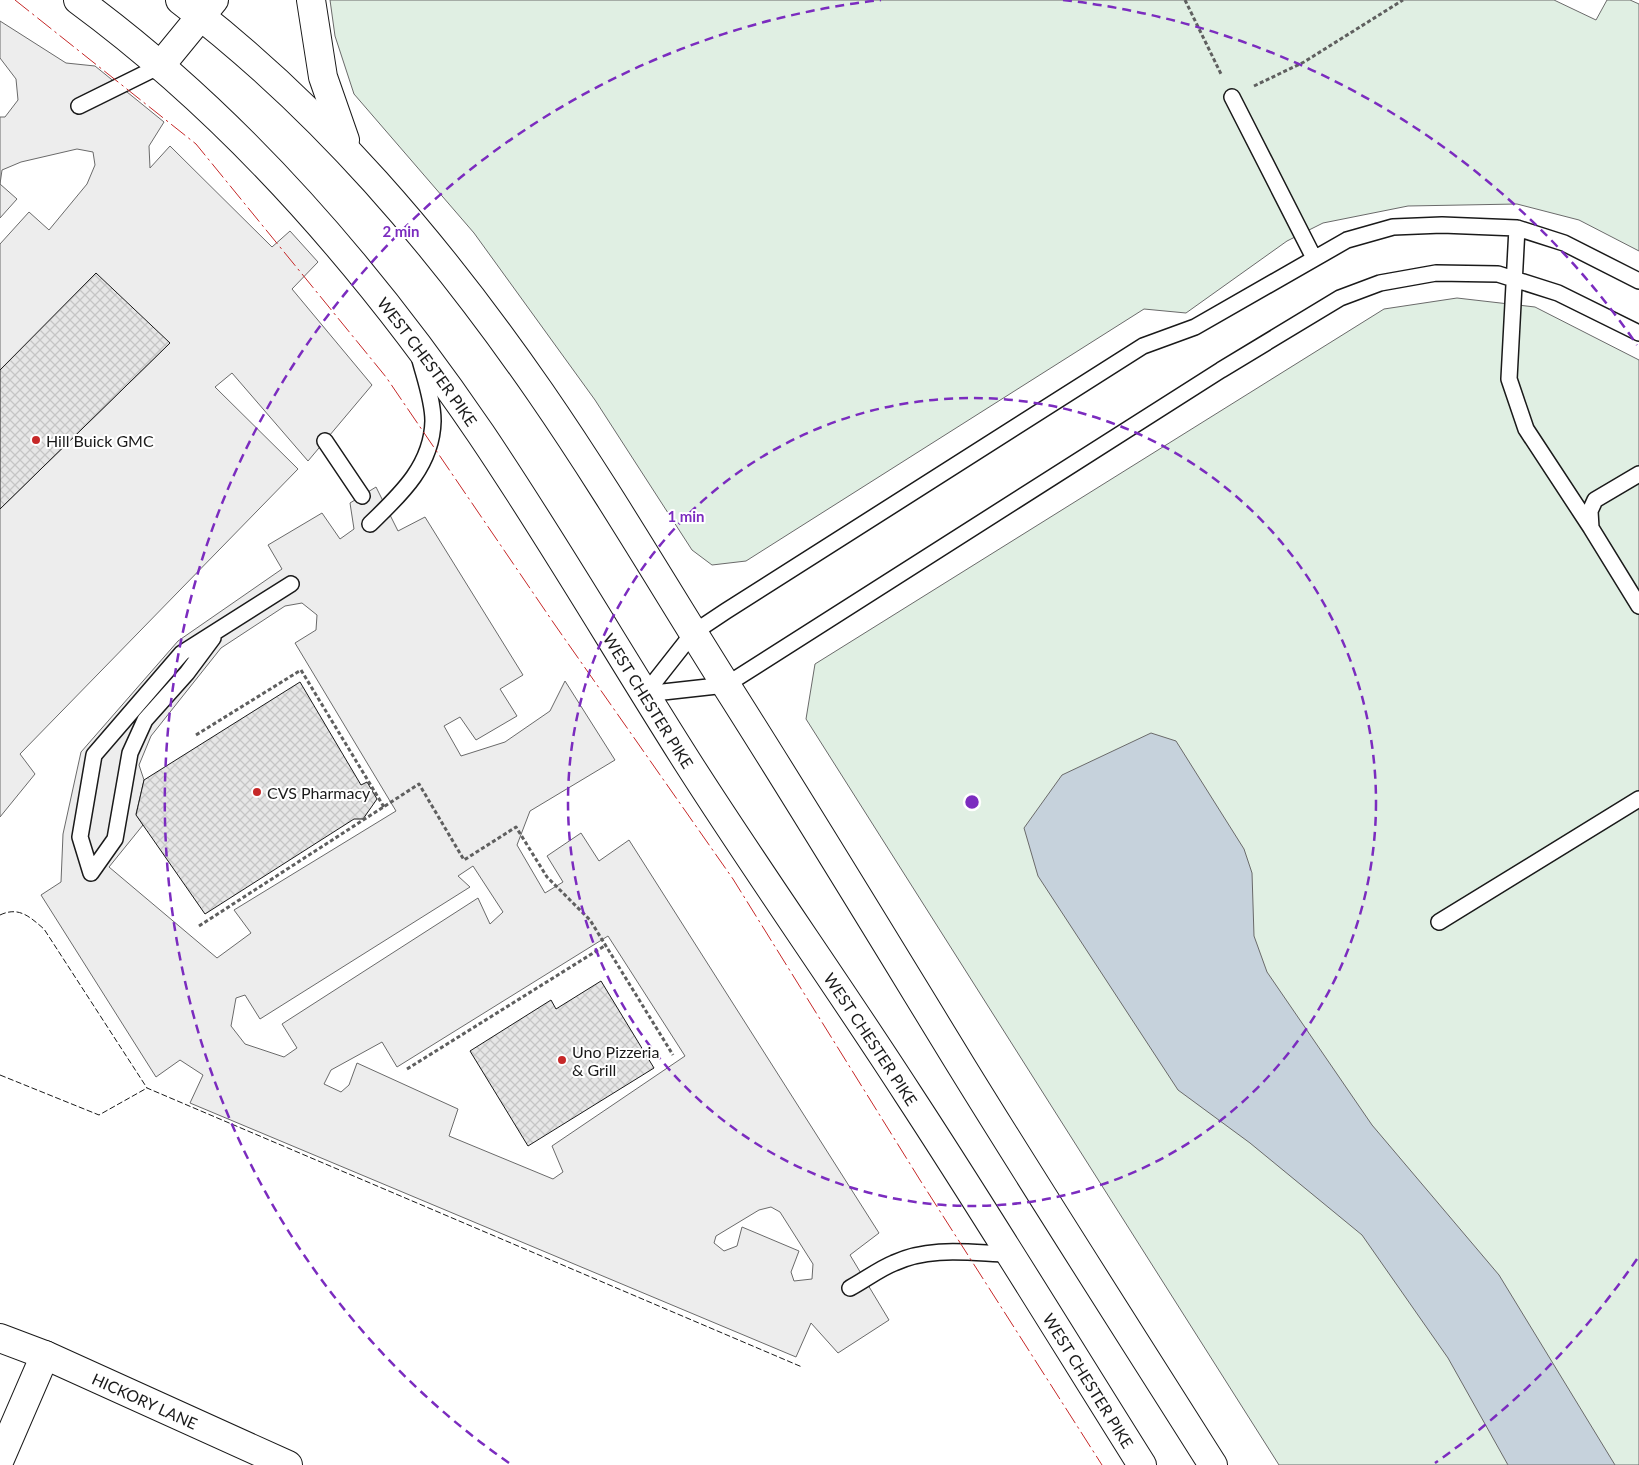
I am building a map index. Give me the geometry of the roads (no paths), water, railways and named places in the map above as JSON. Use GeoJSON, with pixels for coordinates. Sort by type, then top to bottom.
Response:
{"type":"FeatureCollection","features":[{"type":"Feature","properties":{"kind":"main road","name":"WEST CHESTER PIKE"},"geometry":{"type":"LineString","coordinates":[[78,0],[160,66],[210,112],[300,203],[380,295],[416,344],[520,493],[692,770],[902,1083],[1142,1465]]}},
{"type":"Feature","properties":{"kind":"main road"},"geometry":{"type":"LineString","coordinates":[[311,0],[323,77],[332,108],[352,155]]}},
{"type":"Feature","properties":{"kind":"main road"},"geometry":{"type":"LineString","coordinates":[[160,66],[198,5],[308,109],[352,155],[435,251],[510,349],[580,454],[834,855],[962,1067],[1213,1465]]}},
{"type":"Feature","properties":{"kind":"main road","name":"HICKORY LANE"},"geometry":{"type":"LineString","coordinates":[[0,1338],[45,1355],[288,1465]]}},
{"type":"Feature","properties":{"kind":"main road"},"geometry":{"type":"LineString","coordinates":[[0,1459],[45,1355]]}},
{"type":"Feature","properties":{"kind":"lane"},"geometry":{"type":"LineString","coordinates":[[79,106],[160,66]]}},
{"type":"Feature","properties":{"kind":"lane"},"geometry":{"type":"LineString","coordinates":[[1232,97],[1314,258]]}},
{"type":"Feature","properties":{"kind":"lane"},"geometry":{"type":"LineString","coordinates":[[645,694],[693,633],[1143,346],[1195,327],[1347,240],[1393,228],[1442,225],[1517,228],[1564,243],[1639,282]]}},
{"type":"Feature","properties":{"kind":"lane"},"geometry":{"type":"LineString","coordinates":[[1517,228],[1508,379],[1526,429],[1591,528],[1639,606]]}},
{"type":"Feature","properties":{"kind":"lane"},"geometry":{"type":"LineString","coordinates":[[645,694],[726,685],[1221,370],[1340,298],[1380,283],[1436,272],[1498,274],[1558,293],[1639,333]]}},
{"type":"Feature","properties":{"kind":"lane"},"geometry":{"type":"LineString","coordinates":[[370,524],[410,484],[428,450],[433,420],[416,344]]}},
{"type":"Feature","properties":{"kind":"lane"},"geometry":{"type":"LineString","coordinates":[[325,441],[362,496]]}},
{"type":"Feature","properties":{"kind":"lane"},"geometry":{"type":"LineString","coordinates":[[1591,528],[1590,511],[1595,500],[1639,474]]}},
{"type":"Feature","properties":{"kind":"lane"},"geometry":{"type":"LineString","coordinates":[[218,631],[187,673],[145,720],[130,753],[114,839],[92,873],[80,836],[94,755],[182,653],[291,584]]}},
{"type":"Feature","properties":{"kind":"lane"},"geometry":{"type":"LineString","coordinates":[[1439,922],[1639,799]]}},
{"type":"Feature","properties":{"kind":"lane"},"geometry":{"type":"LineString","coordinates":[[850,1288],[894,1263],[912,1256],[943,1252],[1009,1254]]}},
{"type":"Feature","properties":{"kind":"place","name":"Hill Buick GMC"},"geometry":{"type":"Point","coordinates":[36,440]}},
{"type":"Feature","properties":{"kind":"place","name":"CVS Pharmacy"},"geometry":{"type":"Point","coordinates":[257,792]}},
{"type":"Feature","properties":{"kind":"place","name":"Uno Pizzeria & Grill"},"geometry":{"type":"Point","coordinates":[562,1060]}}]}
